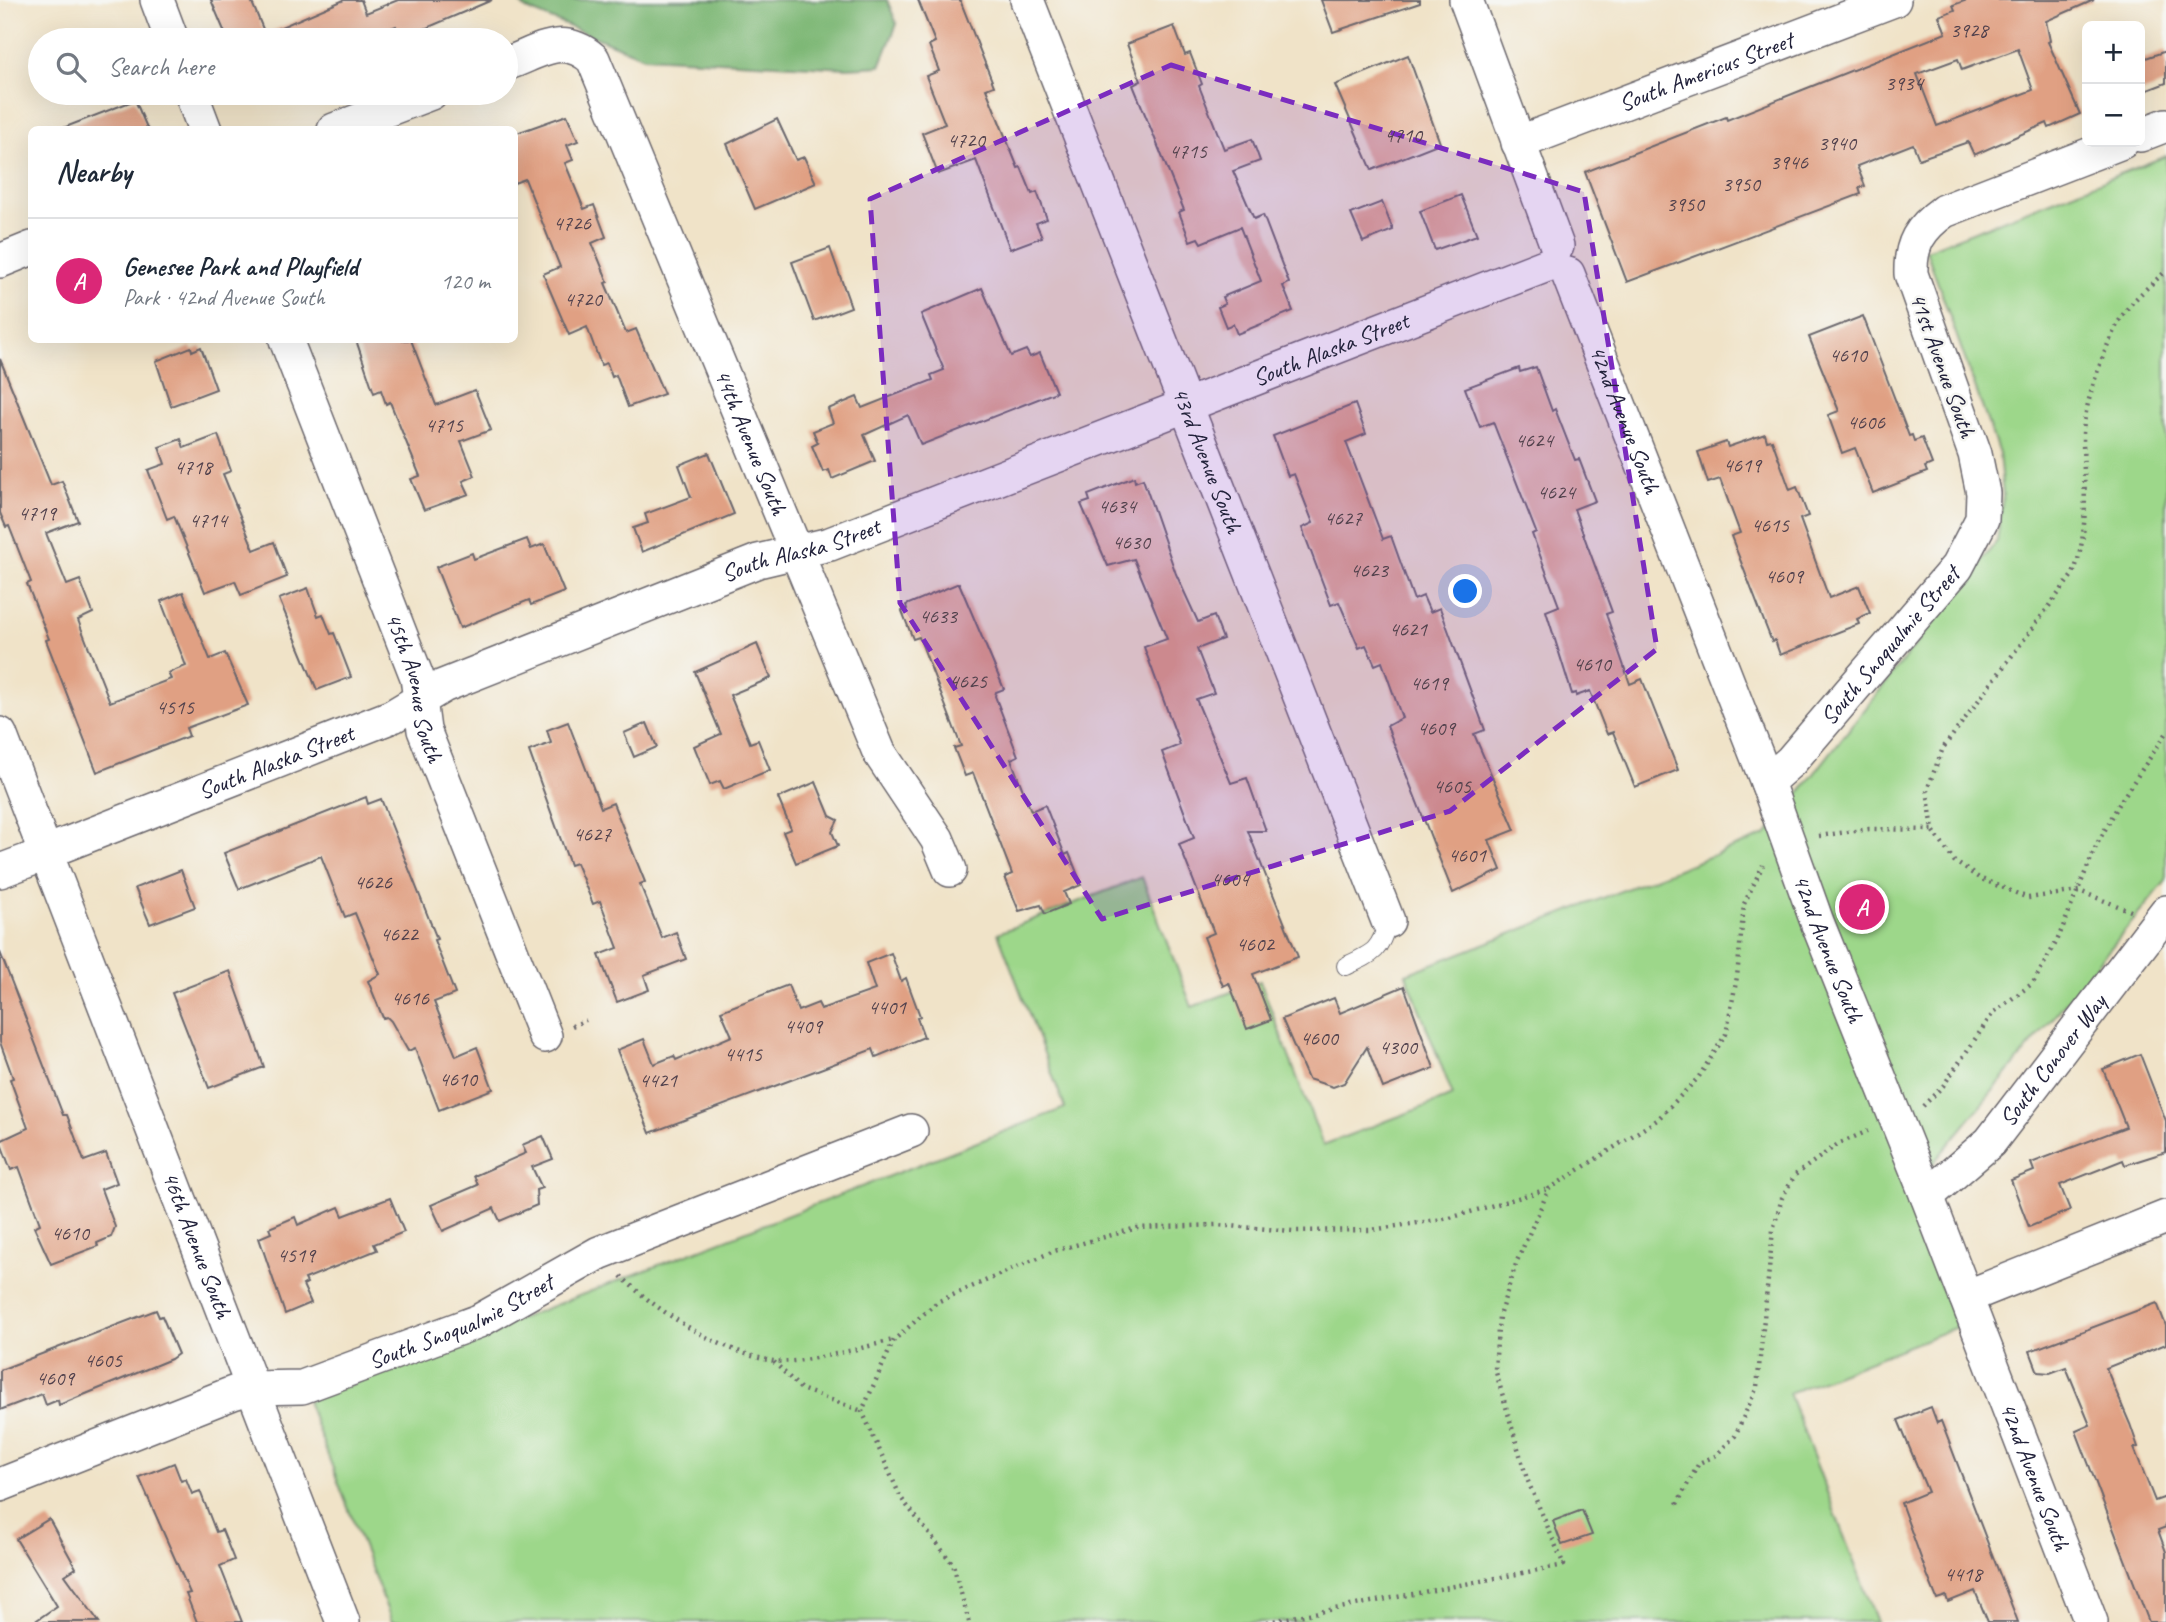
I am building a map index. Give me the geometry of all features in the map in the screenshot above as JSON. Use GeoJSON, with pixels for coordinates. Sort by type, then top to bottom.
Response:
{"type":"FeatureCollection","features":[{"type":"Feature","properties":{"kind":"street"},"geometry":{"type":"LineString","coordinates":[[157,0],[168,28]]}},
{"type":"Feature","properties":{"kind":"street","name":"43rd Avenue South"},"geometry":{"type":"LineString","coordinates":[[1027,0],[1388,920]]}},
{"type":"Feature","properties":{"kind":"street","name":"42nd Avenue South"},"geometry":{"type":"LineString","coordinates":[[1466,0],[1518,143],[1557,262],[1768,782],[1816,922],[1927,1196],[2091,1622]]}},
{"type":"Feature","properties":{"kind":"street","name":"South Americus Street"},"geometry":{"type":"LineString","coordinates":[[1518,143],[1894,0]]}},
{"type":"Feature","properties":{"kind":"street","name":"44th Avenue South"},"geometry":{"type":"LineString","coordinates":[[518,59],[558,44],[578,46],[593,59],[879,752],[937,839],[950,870]]}},
{"type":"Feature","properties":{"kind":"street"},"geometry":{"type":"LineString","coordinates":[[196,105],[203,126]]}},
{"type":"Feature","properties":{"kind":"street"},"geometry":{"type":"LineString","coordinates":[[344,126],[400,105]]}},
{"type":"Feature","properties":{"kind":"street"},"geometry":{"type":"LineString","coordinates":[[2145,133],[2166,125]]}},
{"type":"Feature","properties":{"kind":"street","name":"41st Avenue South"},"geometry":{"type":"LineString","coordinates":[[1983,493],[1975,454],[1911,274],[1911,254],[1917,237],[1928,222],[1944,211],[2109,147]]}},
{"type":"Feature","properties":{"kind":"street"},"geometry":{"type":"LineString","coordinates":[[0,261],[28,250]]}},
{"type":"Feature","properties":{"kind":"street","name":"South Alaska Street"},"geometry":{"type":"LineString","coordinates":[[0,871],[393,716],[443,686],[758,561],[830,544],[1557,262]]}},
{"type":"Feature","properties":{"kind":"street","name":"45th Avenue South"},"geometry":{"type":"LineString","coordinates":[[287,343],[417,677],[426,733],[545,1036]]}},
{"type":"Feature","properties":{"kind":"street","name":"South Snoqualmie Street"},"geometry":{"type":"LineString","coordinates":[[1768,782],[1791,761],[1957,567],[1982,519],[1983,493]]}},
{"type":"Feature","properties":{"kind":"street","name":"46th Avenue South"},"geometry":{"type":"LineString","coordinates":[[0,734],[342,1622]]}},
{"type":"Feature","properties":{"kind":"street","name":"South Conover Way"},"geometry":{"type":"LineString","coordinates":[[1927,1196],[1990,1142],[2156,928]]}},
{"type":"Feature","properties":{"kind":"street","name":"South Snoqualmie Street"},"geometry":{"type":"LineString","coordinates":[[0,1485],[250,1388],[302,1387],[479,1321],[599,1253],[911,1131]]}},
{"type":"Feature","properties":{"kind":"street"},"geometry":{"type":"LineString","coordinates":[[1966,1297],[2166,1217]]}},
{"type":"Feature","properties":{"kind":"lane"},"geometry":{"type":"LineString","coordinates":[[1346,966],[1374,953],[1383,940],[1388,920]]}},
{"type":"Feature","properties":{"kind":"path"},"geometry":{"type":"LineString","coordinates":[[2156,928],[2078,891],[2028,898],[1979,878],[1954,861],[1933,830],[1927,790],[1944,748],[2073,574],[2082,551],[2085,523],[2083,431],[2099,365],[2126,310],[2166,271]]}},
{"type":"Feature","properties":{"kind":"path"},"geometry":{"type":"LineString","coordinates":[[1923,1106],[1943,1086],[1993,1013],[2034,982],[2098,844],[2122,799],[2166,734]]}},
{"type":"Feature","properties":{"kind":"path"},"geometry":{"type":"LineString","coordinates":[[1819,836],[1869,829],[1933,830]]}},
{"type":"Feature","properties":{"kind":"path"},"geometry":{"type":"LineString","coordinates":[[862,1411],[894,1340],[937,1302],[1054,1251],[1137,1228],[1216,1224],[1293,1231],[1371,1230],[1450,1218],[1549,1189],[1657,1121],[1698,1078],[1726,1034],[1737,977],[1744,904],[1767,858]]}},
{"type":"Feature","properties":{"kind":"path"},"geometry":{"type":"LineString","coordinates":[[1677,1504],[1699,1463],[1715,1456],[1735,1436],[1757,1387],[1773,1230],[1782,1198],[1796,1175],[1838,1144],[1873,1129]]}},
{"type":"Feature","properties":{"kind":"path"},"geometry":{"type":"LineString","coordinates":[[1267,1622],[1564,1565],[1527,1479],[1494,1369],[1499,1316],[1517,1261],[1549,1189]]}},
{"type":"Feature","properties":{"kind":"path"},"geometry":{"type":"LineString","coordinates":[[615,1270],[641,1296],[682,1325],[774,1361],[801,1389],[862,1411],[901,1498],[953,1564],[968,1622]]}},
{"type":"Feature","properties":{"kind":"path"},"geometry":{"type":"LineString","coordinates":[[774,1361],[830,1355],[894,1340]]}},
{"type":"Feature","properties":{"kind":"highlighted area"},"geometry":{"type":"Polygon","coordinates":[[[1171,65],[1584,192],[1657,649],[1450,811],[1102,919],[900,603],[870,199],[1171,65]]]}},
{"type":"Feature","properties":{"kind":"green space"},"geometry":{"type":"Polygon","coordinates":[[[516,0],[887,0],[897,24],[880,66],[847,68],[644,57],[526,9],[516,0]]]}},
{"type":"Feature","properties":{"kind":"green space"},"geometry":{"type":"Polygon","coordinates":[[[2166,156],[2166,881],[1906,1196],[1957,1327],[1789,1393],[1877,1622],[392,1622],[307,1401],[1065,1108],[998,933],[1142,877],[1192,1007],[1260,981],[1323,1145],[1453,1096],[1406,974],[1766,835],[1997,541],[2003,495],[1999,454],[1926,250],[2166,156]]]}},
{"type":"Feature","properties":{"kind":"building"},"geometry":{"type":"Polygon","coordinates":[[[211,0],[251,0],[263,28],[223,28],[211,0]]]}},
{"type":"Feature","properties":{"kind":"building"},"geometry":{"type":"Polygon","coordinates":[[[344,0],[361,0],[366,13],[398,0],[492,0],[427,28],[279,28],[344,0]]]}},
{"type":"Feature","properties":{"kind":"building"},"geometry":{"type":"Polygon","coordinates":[[[918,0],[960,0],[994,86],[986,89],[1018,168],[1021,167],[1032,194],[1037,192],[1047,219],[1036,223],[1042,237],[1010,249],[976,160],[938,174],[922,133],[945,124],[926,76],[939,71],[929,45],[935,42],[918,0]]]}},
{"type":"Feature","properties":{"kind":"building"},"geometry":{"type":"Polygon","coordinates":[[[1321,0],[1420,0],[1420,3],[1333,32],[1321,0]]]}},
{"type":"Feature","properties":{"kind":"building"},"geometry":{"type":"Polygon","coordinates":[[[1967,0],[2094,0],[2046,21],[2048,42],[2080,114],[2049,128],[2047,123],[1974,155],[1968,142],[1919,159],[1913,144],[1857,166],[1865,186],[1859,188],[1861,194],[1627,282],[1585,172],[1726,117],[1727,120],[1946,33],[1939,16],[1955,10],[1953,5],[1967,0]],[[2018,49],[1962,70],[1958,59],[1917,74],[1937,126],[2033,90],[2018,49]]]}},
{"type":"Feature","properties":{"kind":"building"},"geometry":{"type":"Polygon","coordinates":[[[1174,26],[1185,55],[1190,53],[1202,84],[1199,86],[1224,149],[1252,139],[1260,161],[1233,171],[1254,219],[1263,215],[1289,283],[1283,286],[1293,311],[1237,334],[1233,324],[1226,327],[1218,307],[1225,304],[1222,297],[1261,281],[1240,227],[1201,243],[1198,238],[1190,241],[1179,212],[1184,210],[1133,85],[1141,81],[1127,44],[1174,26]]]}},
{"type":"Feature","properties":{"kind":"building"},"geometry":{"type":"Polygon","coordinates":[[[2166,51],[2166,83],[2145,91],[2145,84],[2145,58],[2166,51]]]}},
{"type":"Feature","properties":{"kind":"building"},"geometry":{"type":"Polygon","coordinates":[[[1408,55],[1440,143],[1372,170],[1335,85],[1408,55]]]}},
{"type":"Feature","properties":{"kind":"building"},"geometry":{"type":"Polygon","coordinates":[[[122,105],[137,105],[146,126],[68,126],[122,105]]]}},
{"type":"Feature","properties":{"kind":"building"},"geometry":{"type":"Polygon","coordinates":[[[567,115],[578,141],[567,145],[573,160],[565,163],[584,209],[594,205],[606,237],[592,243],[608,282],[605,283],[626,333],[636,329],[664,394],[628,407],[616,375],[612,377],[607,363],[601,365],[587,327],[569,335],[543,274],[560,267],[525,179],[518,182],[518,133],[567,115]]]}},
{"type":"Feature","properties":{"kind":"building"},"geometry":{"type":"Polygon","coordinates":[[[777,119],[796,160],[804,157],[816,183],[755,209],[727,144],[777,119]]]}},
{"type":"Feature","properties":{"kind":"building"},"geometry":{"type":"Polygon","coordinates":[[[1461,195],[1477,235],[1435,250],[1420,211],[1461,195]]]}},
{"type":"Feature","properties":{"kind":"building"},"geometry":{"type":"Polygon","coordinates":[[[1382,202],[1393,230],[1363,242],[1351,214],[1382,202]]]}},
{"type":"Feature","properties":{"kind":"building"},"geometry":{"type":"Polygon","coordinates":[[[830,248],[851,307],[814,321],[792,262],[830,248]]]}},
{"type":"Feature","properties":{"kind":"building"},"geometry":{"type":"Polygon","coordinates":[[[982,288],[1011,356],[1026,350],[1030,357],[1040,353],[1056,392],[921,445],[908,415],[864,435],[875,461],[832,479],[829,470],[823,472],[812,446],[818,443],[813,431],[833,423],[828,409],[857,397],[862,408],[933,380],[931,375],[944,370],[921,314],[982,288]]]}},
{"type":"Feature","properties":{"kind":"building"},"geometry":{"type":"Polygon","coordinates":[[[1863,316],[1909,436],[1912,435],[1914,441],[1922,438],[1932,464],[1925,467],[1927,472],[1873,493],[1855,448],[1842,453],[1828,415],[1839,411],[1809,337],[1863,316]]]}},
{"type":"Feature","properties":{"kind":"building"},"geometry":{"type":"Polygon","coordinates":[[[357,343],[412,343],[436,405],[475,390],[491,430],[461,441],[475,476],[463,481],[469,494],[424,510],[411,479],[420,476],[390,402],[386,404],[381,390],[374,393],[357,343]]]}},
{"type":"Feature","properties":{"kind":"building"},"geometry":{"type":"Polygon","coordinates":[[[191,347],[192,351],[201,347],[216,389],[171,406],[156,361],[191,347]]]}},
{"type":"Feature","properties":{"kind":"building"},"geometry":{"type":"Polygon","coordinates":[[[0,359],[51,485],[62,481],[78,521],[46,533],[67,585],[80,580],[93,613],[78,620],[110,702],[171,679],[168,673],[186,666],[161,601],[183,592],[210,659],[225,653],[248,705],[186,728],[189,736],[97,772],[46,640],[49,639],[27,584],[31,582],[9,526],[6,527],[0,513],[0,359]]]}},
{"type":"Feature","properties":{"kind":"building"},"geometry":{"type":"Polygon","coordinates":[[[1536,367],[1552,411],[1555,409],[1575,460],[1579,459],[1595,501],[1574,509],[1612,612],[1606,614],[1630,684],[1642,679],[1678,770],[1635,787],[1613,732],[1607,734],[1590,691],[1576,696],[1576,693],[1572,694],[1546,611],[1559,606],[1532,534],[1536,532],[1493,422],[1480,427],[1465,388],[1519,368],[1520,372],[1536,367]]]}},
{"type":"Feature","properties":{"kind":"building"},"geometry":{"type":"Polygon","coordinates":[[[1355,404],[1366,434],[1346,442],[1383,539],[1391,536],[1414,600],[1423,596],[1430,612],[1440,608],[1485,730],[1474,734],[1515,830],[1489,840],[1501,870],[1453,893],[1387,726],[1402,718],[1382,662],[1375,665],[1366,645],[1359,648],[1339,602],[1331,605],[1302,528],[1313,523],[1294,474],[1288,476],[1273,436],[1355,404]]]}},
{"type":"Feature","properties":{"kind":"building"},"geometry":{"type":"Polygon","coordinates":[[[1765,434],[1767,441],[1772,440],[1790,490],[1797,487],[1808,516],[1800,519],[1829,598],[1859,586],[1870,613],[1857,619],[1859,624],[1780,655],[1775,640],[1772,642],[1731,536],[1740,533],[1720,479],[1708,483],[1698,452],[1726,442],[1728,447],[1765,434]]]}},
{"type":"Feature","properties":{"kind":"building"},"geometry":{"type":"Polygon","coordinates":[[[218,435],[231,471],[223,474],[254,550],[274,542],[287,577],[241,595],[235,581],[205,592],[174,516],[167,519],[148,470],[165,464],[159,447],[181,439],[184,448],[218,435]]]}},
{"type":"Feature","properties":{"kind":"building"},"geometry":{"type":"Polygon","coordinates":[[[709,453],[734,514],[642,552],[633,528],[648,523],[645,514],[691,497],[679,465],[709,453]]]}},
{"type":"Feature","properties":{"kind":"building"},"geometry":{"type":"Polygon","coordinates":[[[1134,477],[1135,482],[1143,479],[1176,574],[1198,622],[1214,616],[1223,639],[1197,649],[1214,693],[1196,699],[1231,783],[1247,778],[1266,831],[1248,831],[1298,957],[1253,974],[1271,1020],[1247,1029],[1229,983],[1223,986],[1204,937],[1214,933],[1179,844],[1194,838],[1162,752],[1180,745],[1144,647],[1167,639],[1134,559],[1108,566],[1081,504],[1090,501],[1088,495],[1134,477]]]}},
{"type":"Feature","properties":{"kind":"building"},"geometry":{"type":"Polygon","coordinates":[[[527,539],[531,549],[544,544],[564,592],[531,605],[529,600],[460,628],[436,567],[472,553],[474,559],[527,539]]]}},
{"type":"Feature","properties":{"kind":"building"},"geometry":{"type":"Polygon","coordinates":[[[959,583],[1004,689],[996,692],[995,696],[1018,756],[1011,759],[1031,811],[1045,805],[1065,855],[1069,853],[1080,880],[1081,885],[1064,892],[1069,904],[1045,914],[1041,905],[1019,911],[1005,877],[1012,874],[973,773],[965,776],[954,748],[961,746],[919,637],[913,639],[902,611],[907,609],[906,605],[959,583]]]}},
{"type":"Feature","properties":{"kind":"building"},"geometry":{"type":"Polygon","coordinates":[[[308,588],[318,616],[323,614],[331,634],[334,633],[351,677],[317,690],[279,599],[308,588]]]}},
{"type":"Feature","properties":{"kind":"building"},"geometry":{"type":"Polygon","coordinates":[[[757,644],[771,678],[730,695],[750,743],[758,740],[770,770],[724,789],[720,781],[710,785],[694,746],[721,734],[695,672],[757,644]]]}},
{"type":"Feature","properties":{"kind":"building"},"geometry":{"type":"Polygon","coordinates":[[[568,722],[601,808],[613,803],[645,882],[640,884],[662,938],[676,932],[686,959],[644,975],[649,990],[617,1002],[599,955],[618,948],[600,901],[593,904],[576,863],[570,865],[529,751],[551,743],[547,730],[568,722]]]}},
{"type":"Feature","properties":{"kind":"building"},"geometry":{"type":"Polygon","coordinates":[[[647,723],[657,747],[634,757],[624,733],[647,723]]]}},
{"type":"Feature","properties":{"kind":"building"},"geometry":{"type":"Polygon","coordinates":[[[816,782],[830,816],[838,820],[832,832],[838,846],[796,863],[783,832],[791,829],[778,798],[816,782]]]}},
{"type":"Feature","properties":{"kind":"building"},"geometry":{"type":"Polygon","coordinates":[[[366,797],[368,804],[381,799],[437,939],[434,940],[455,994],[434,1002],[456,1056],[477,1047],[493,1089],[439,1110],[415,1048],[408,1051],[391,1021],[387,1017],[383,1018],[368,981],[380,974],[355,913],[345,917],[321,856],[239,889],[224,853],[366,797]]]}},
{"type":"Feature","properties":{"kind":"building"},"geometry":{"type":"Polygon","coordinates":[[[181,870],[195,907],[150,924],[135,888],[181,870]]]}},
{"type":"Feature","properties":{"kind":"building"},"geometry":{"type":"Polygon","coordinates":[[[0,952],[63,1115],[67,1115],[84,1161],[106,1153],[117,1183],[101,1189],[115,1227],[111,1237],[97,1243],[98,1246],[51,1264],[34,1227],[40,1224],[19,1167],[11,1170],[0,1141],[28,1128],[0,1042],[0,952]]]}},
{"type":"Feature","properties":{"kind":"building"},"geometry":{"type":"Polygon","coordinates":[[[891,953],[901,981],[906,978],[920,1016],[917,1018],[924,1037],[876,1057],[873,1049],[650,1133],[617,1050],[644,1039],[654,1064],[674,1056],[676,1060],[732,1036],[721,1011],[788,985],[798,1011],[818,1003],[821,1009],[875,990],[866,963],[891,953]]]}},
{"type":"Feature","properties":{"kind":"building"},"geometry":{"type":"Polygon","coordinates":[[[230,971],[264,1067],[209,1088],[172,993],[230,971]]]}},
{"type":"Feature","properties":{"kind":"building"},"geometry":{"type":"Polygon","coordinates":[[[1404,986],[1434,1068],[1383,1088],[1367,1047],[1344,1083],[1333,1087],[1308,1079],[1282,1019],[1334,998],[1340,1013],[1404,986]]]}},
{"type":"Feature","properties":{"kind":"building"},"geometry":{"type":"Polygon","coordinates":[[[2140,1054],[2166,1121],[2166,1152],[2125,1165],[2123,1160],[2060,1185],[2070,1210],[2029,1227],[2011,1180],[2034,1171],[2031,1163],[2126,1127],[2103,1069],[2140,1054]]]}},
{"type":"Feature","properties":{"kind":"building"},"geometry":{"type":"Polygon","coordinates":[[[543,1136],[553,1159],[532,1167],[542,1188],[536,1190],[537,1205],[500,1221],[494,1208],[443,1231],[431,1205],[478,1185],[474,1176],[526,1153],[522,1145],[543,1136]]]}},
{"type":"Feature","properties":{"kind":"building"},"geometry":{"type":"Polygon","coordinates":[[[390,1198],[404,1232],[374,1244],[377,1250],[305,1279],[307,1283],[303,1285],[311,1303],[285,1314],[259,1238],[271,1233],[269,1228],[295,1217],[298,1225],[339,1207],[343,1216],[390,1198]]]}},
{"type":"Feature","properties":{"kind":"building"},"geometry":{"type":"Polygon","coordinates":[[[2157,1303],[2166,1326],[2166,1344],[2106,1368],[2130,1424],[2138,1447],[2134,1448],[2155,1501],[2166,1497],[2166,1527],[2158,1530],[2166,1552],[2166,1622],[2149,1622],[2076,1431],[2090,1425],[2066,1367],[2050,1373],[2038,1372],[2030,1351],[2157,1303]]]}},
{"type":"Feature","properties":{"kind":"building"},"geometry":{"type":"Polygon","coordinates":[[[156,1310],[159,1317],[162,1316],[178,1354],[171,1359],[59,1405],[58,1400],[46,1405],[42,1394],[0,1410],[0,1370],[156,1310]]]}},
{"type":"Feature","properties":{"kind":"building"},"geometry":{"type":"Polygon","coordinates":[[[1931,1407],[1937,1423],[1941,1421],[2018,1622],[1988,1622],[1975,1591],[1948,1602],[1946,1596],[1937,1599],[1901,1503],[1928,1492],[1898,1420],[1931,1407]]]}},
{"type":"Feature","properties":{"kind":"building"},"geometry":{"type":"Polygon","coordinates":[[[174,1463],[181,1481],[186,1479],[192,1494],[200,1491],[216,1532],[222,1530],[234,1560],[220,1566],[242,1622],[197,1622],[186,1594],[190,1593],[139,1477],[174,1463]]]}},
{"type":"Feature","properties":{"kind":"building"},"geometry":{"type":"Polygon","coordinates":[[[1582,1510],[1592,1535],[1562,1545],[1553,1521],[1582,1510]]]}},
{"type":"Feature","properties":{"kind":"building"},"geometry":{"type":"Polygon","coordinates":[[[49,1519],[76,1568],[65,1575],[99,1622],[34,1622],[57,1606],[16,1539],[49,1519]]]}},
{"type":"Feature","properties":{"kind":"place","name":"Genesee Park and Playfield"},"geometry":{"type":"Point","coordinates":[1862,907]}}]}
